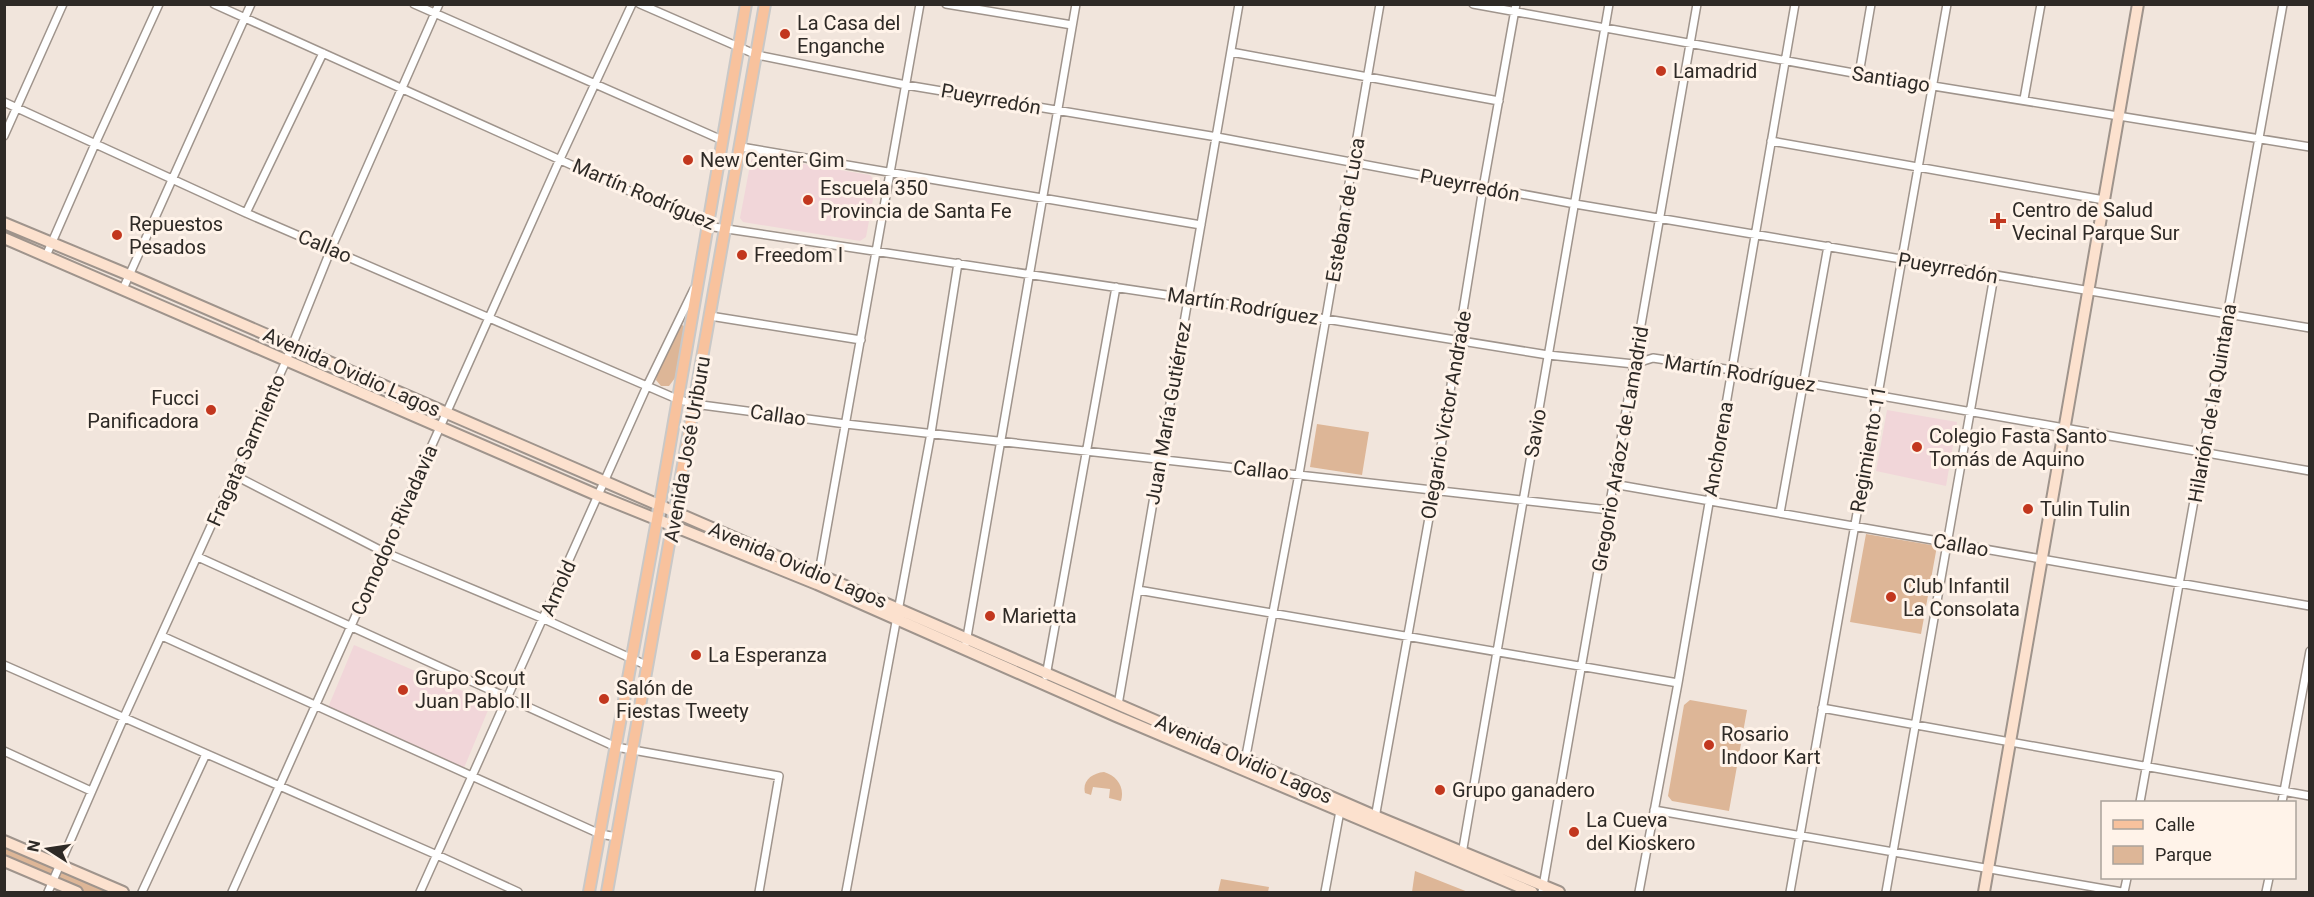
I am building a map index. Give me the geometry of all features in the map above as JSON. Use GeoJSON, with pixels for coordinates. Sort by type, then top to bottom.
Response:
{"type":"FeatureCollection","features":[{"type":"Feature","properties":{"kind":"main road","name":"Avenida José Uriburu"},"geometry":{"type":"LineString","coordinates":[[589,892],[660,506],[746,4]]}},
{"type":"Feature","properties":{"kind":"main road","name":"Avenida José Uriburu"},"geometry":{"type":"LineString","coordinates":[[607,892],[765,4]]}},
{"type":"Feature","properties":{"kind":"main road"},"geometry":{"type":"LineString","coordinates":[[1984,892],[2138,4]]}},
{"type":"Feature","properties":{"kind":"main road","name":"Avenida Ovidio Lagos"},"geometry":{"type":"LineString","coordinates":[[4,223],[675,512],[818,579],[1046,679],[1116,716],[1244,765],[1461,857],[1543,889],[1559,892]]}},
{"type":"Feature","properties":{"kind":"main road","name":"Avenida Ovidio Lagos"},"geometry":{"type":"LineString","coordinates":[[4,238],[599,496],[657,520],[818,579]]}},
{"type":"Feature","properties":{"kind":"main road","name":"Avenida Ovidio Lagos"},"geometry":{"type":"LineString","coordinates":[[1046,679],[1118,704],[1340,811],[1374,821]]}},
{"type":"Feature","properties":{"kind":"main road"},"geometry":{"type":"LineString","coordinates":[[4,841],[123,892]]}},
{"type":"Feature","properties":{"kind":"main road","name":"Avenida Ovidio Lagos"},"geometry":{"type":"LineString","coordinates":[[1461,857],[1532,892]]}},
{"type":"Feature","properties":{"kind":"main road"},"geometry":{"type":"LineString","coordinates":[[4,861],[77,892]]}},
{"type":"Feature","properties":{"kind":"street"},"geometry":{"type":"LineString","coordinates":[[4,136],[63,4]]}},
{"type":"Feature","properties":{"kind":"street"},"geometry":{"type":"LineString","coordinates":[[46,256],[159,4]]}},
{"type":"Feature","properties":{"kind":"street","name":"Martín Rodríguez"},"geometry":{"type":"LineString","coordinates":[[214,4],[707,226],[1326,319],[1548,355],[1634,364],[1653,358],[1732,370],[2310,471]]}},
{"type":"Feature","properties":{"kind":"street"},"geometry":{"type":"LineString","coordinates":[[123,289],[251,4]]}},
{"type":"Feature","properties":{"kind":"street"},"geometry":{"type":"LineString","coordinates":[[414,4],[722,140]]}},
{"type":"Feature","properties":{"kind":"street","name":"Fragata Sarmiento"},"geometry":{"type":"LineString","coordinates":[[48,892],[124,717],[293,346],[332,249],[439,4]]}},
{"type":"Feature","properties":{"kind":"street","name":"Comodoro Rivadavia"},"geometry":{"type":"LineString","coordinates":[[232,892],[594,83],[632,4]]}},
{"type":"Feature","properties":{"kind":"street","name":"Pueyrredón"},"geometry":{"type":"LineString","coordinates":[[640,4],[757,55],[906,85],[1353,161],[1575,204],[1994,276],[2310,327]]}},
{"type":"Feature","properties":{"kind":"street"},"geometry":{"type":"LineString","coordinates":[[818,579],[920,4]]}},
{"type":"Feature","properties":{"kind":"street"},"geometry":{"type":"LineString","coordinates":[[946,4],[1072,25]]}},
{"type":"Feature","properties":{"kind":"street"},"geometry":{"type":"LineString","coordinates":[[966,643],[1076,4]]}},
{"type":"Feature","properties":{"kind":"street","name":"Juan María Gutiérrez"},"geometry":{"type":"LineString","coordinates":[[1116,716],[1239,4]]}},
{"type":"Feature","properties":{"kind":"street","name":"Esteban de Luca"},"geometry":{"type":"LineString","coordinates":[[1244,765],[1299,474],[1380,4]]}},
{"type":"Feature","properties":{"kind":"street","name":"Santiago"},"geometry":{"type":"LineString","coordinates":[[1473,4],[1516,8],[1605,28],[1859,74],[2310,147]]}},
{"type":"Feature","properties":{"kind":"street","name":"Savio"},"geometry":{"type":"LineString","coordinates":[[1461,857],[1609,4]]}},
{"type":"Feature","properties":{"kind":"street","name":"Gregorio Aráoz de Lamadrid"},"geometry":{"type":"LineString","coordinates":[[1543,889],[1697,4]]}},
{"type":"Feature","properties":{"kind":"street","name":"Anchorena"},"geometry":{"type":"LineString","coordinates":[[1639,892],[1678,683],[1795,4]]}},
{"type":"Feature","properties":{"kind":"street"},"geometry":{"type":"LineString","coordinates":[[1859,74],[1871,4]]}},
{"type":"Feature","properties":{"kind":"street","name":"Regimiento 11"},"geometry":{"type":"LineString","coordinates":[[1790,892],[1947,4]]}},
{"type":"Feature","properties":{"kind":"street"},"geometry":{"type":"LineString","coordinates":[[2024,99],[2041,4]]}},
{"type":"Feature","properties":{"kind":"street","name":"Hilarión de la Quintana"},"geometry":{"type":"LineString","coordinates":[[2140,801],[2283,4]]}},
{"type":"Feature","properties":{"kind":"street","name":"Olegario Victor Andrade"},"geometry":{"type":"LineString","coordinates":[[1374,821],[1434,490],[1483,188],[1516,8]]}},
{"type":"Feature","properties":{"kind":"street"},"geometry":{"type":"LineString","coordinates":[[1231,52],[1499,101]]}},
{"type":"Feature","properties":{"kind":"street"},"geometry":{"type":"LineString","coordinates":[[246,213],[323,53]]}},
{"type":"Feature","properties":{"kind":"street","name":"Callao"},"geometry":{"type":"LineString","coordinates":[[4,102],[246,213],[677,399],[694,404],[1087,452],[1609,510]]}},
{"type":"Feature","properties":{"kind":"street"},"geometry":{"type":"LineString","coordinates":[[1771,141],[2104,200]]}},
{"type":"Feature","properties":{"kind":"street"},"geometry":{"type":"LineString","coordinates":[[741,147],[1201,225]]}},
{"type":"Feature","properties":{"kind":"street"},"geometry":{"type":"LineString","coordinates":[[1780,513],[1828,246]]}},
{"type":"Feature","properties":{"kind":"street"},"geometry":{"type":"LineString","coordinates":[[846,892],[931,433],[958,263]]}},
{"type":"Feature","properties":{"kind":"street"},"geometry":{"type":"LineString","coordinates":[[1886,892],[1994,276]]}},
{"type":"Feature","properties":{"kind":"street","name":"Arnold"},"geometry":{"type":"LineString","coordinates":[[420,892],[647,386],[697,284]]}},
{"type":"Feature","properties":{"kind":"street"},"geometry":{"type":"LineString","coordinates":[[1046,679],[1116,287]]}},
{"type":"Feature","properties":{"kind":"street"},"geometry":{"type":"LineString","coordinates":[[710,316],[861,340]]}},
{"type":"Feature","properties":{"kind":"street"},"geometry":{"type":"LineString","coordinates":[[234,476],[384,552],[544,619],[648,666]]}},
{"type":"Feature","properties":{"kind":"street","name":"Callao"},"geometry":{"type":"LineString","coordinates":[[1613,484],[2310,606]]}},
{"type":"Feature","properties":{"kind":"street"},"geometry":{"type":"LineString","coordinates":[[198,557],[616,747],[779,776],[759,892]]}},
{"type":"Feature","properties":{"kind":"street"},"geometry":{"type":"LineString","coordinates":[[1138,590],[1678,683]]}},
{"type":"Feature","properties":{"kind":"street"},"geometry":{"type":"LineString","coordinates":[[162,636],[600,834],[617,837]]}},
{"type":"Feature","properties":{"kind":"street"},"geometry":{"type":"LineString","coordinates":[[2282,801],[2310,651]]}},
{"type":"Feature","properties":{"kind":"street"},"geometry":{"type":"LineString","coordinates":[[4,665],[518,892]]}},
{"type":"Feature","properties":{"kind":"street"},"geometry":{"type":"LineString","coordinates":[[1822,708],[2310,796]]}},
{"type":"Feature","properties":{"kind":"street"},"geometry":{"type":"LineString","coordinates":[[4,751],[91,791]]}},
{"type":"Feature","properties":{"kind":"street"},"geometry":{"type":"LineString","coordinates":[[142,892],[206,754]]}},
{"type":"Feature","properties":{"kind":"street"},"geometry":{"type":"LineString","coordinates":[[1654,810],[2123,892]]}},
{"type":"Feature","properties":{"kind":"street"},"geometry":{"type":"LineString","coordinates":[[1325,892],[1340,811]]}},
{"type":"Feature","properties":{"kind":"shaded area","name":"Escuela 350 Provincia de Santa Fe"},"geometry":{"type":"Polygon","coordinates":[[[756,156],[870,175],[876,183],[866,237],[860,241],[743,222],[740,218],[751,160],[756,156]]]}},
{"type":"Feature","properties":{"kind":"shaded area","name":"Colegio Fasta Santo Tomás de Aquino"},"geometry":{"type":"Polygon","coordinates":[[[1887,410],[1957,422],[1946,486],[1876,471],[1887,410]]]}},
{"type":"Feature","properties":{"kind":"shaded area"},"geometry":{"type":"Polygon","coordinates":[[[354,645],[491,703],[464,768],[327,710],[354,645]]]}},
{"type":"Feature","properties":{"kind":"green space"},"geometry":{"type":"Polygon","coordinates":[[[680,324],[684,326],[684,330],[675,378],[669,386],[661,386],[656,380],[657,374],[680,324]]]}},
{"type":"Feature","properties":{"kind":"green space"},"geometry":{"type":"Polygon","coordinates":[[[1317,424],[1369,432],[1362,475],[1310,467],[1317,424]]]}},
{"type":"Feature","properties":{"kind":"green space","name":"Club Infantil La Consolata"},"geometry":{"type":"Polygon","coordinates":[[[1866,534],[1937,546],[1921,634],[1850,622],[1866,534]]]}},
{"type":"Feature","properties":{"kind":"green space","name":"Rosario Indoor Kart"},"geometry":{"type":"Polygon","coordinates":[[[1690,700],[1747,710],[1729,811],[1672,801],[1668,796],[1684,705],[1690,700]]]}},
{"type":"Feature","properties":{"kind":"green space"},"geometry":{"type":"Polygon","coordinates":[[[1104,772],[1113,776],[1119,783],[1122,791],[1121,801],[1109,798],[1110,789],[1093,787],[1091,795],[1085,793],[1085,785],[1089,778],[1104,772]]]}},
{"type":"Feature","properties":{"kind":"green space"},"geometry":{"type":"Polygon","coordinates":[[[4,841],[123,892],[77,892],[5,861],[4,841]]]}},
{"type":"Feature","properties":{"kind":"green space"},"geometry":{"type":"Polygon","coordinates":[[[1415,871],[1468,892],[1412,892],[1415,871]]]}},
{"type":"Feature","properties":{"kind":"green space"},"geometry":{"type":"Polygon","coordinates":[[[1221,879],[1269,887],[1268,892],[1218,892],[1221,879]]]}},
{"type":"Feature","properties":{"kind":"place","name":"La Casa del Enganche"},"geometry":{"type":"Point","coordinates":[785,34]}},
{"type":"Feature","properties":{"kind":"place","name":"Lamadrid"},"geometry":{"type":"Point","coordinates":[1661,71]}},
{"type":"Feature","properties":{"kind":"place","name":"New Center Gim"},"geometry":{"type":"Point","coordinates":[688,160]}},
{"type":"Feature","properties":{"kind":"place","name":"Escuela 350 Provincia de Santa Fe"},"geometry":{"type":"Point","coordinates":[808,200]}},
{"type":"Feature","properties":{"kind":"place","name":"Centro de Salud Vecinal Parque Sur"},"geometry":{"type":"Point","coordinates":[1998,221]}},
{"type":"Feature","properties":{"kind":"place","name":"Repuestos Pesados"},"geometry":{"type":"Point","coordinates":[117,235]}},
{"type":"Feature","properties":{"kind":"place","name":"Freedom I"},"geometry":{"type":"Point","coordinates":[742,255]}},
{"type":"Feature","properties":{"kind":"place","name":"Fucci Panificadora"},"geometry":{"type":"Point","coordinates":[211,410]}},
{"type":"Feature","properties":{"kind":"place","name":"Colegio Fasta Santo Tomás de Aquino"},"geometry":{"type":"Point","coordinates":[1917,447]}},
{"type":"Feature","properties":{"kind":"place","name":"Tulin Tulin"},"geometry":{"type":"Point","coordinates":[2028,509]}},
{"type":"Feature","properties":{"kind":"place","name":"Club Infantil La Consolata"},"geometry":{"type":"Point","coordinates":[1891,597]}},
{"type":"Feature","properties":{"kind":"place","name":"Marietta"},"geometry":{"type":"Point","coordinates":[990,616]}},
{"type":"Feature","properties":{"kind":"place","name":"La Esperanza"},"geometry":{"type":"Point","coordinates":[696,655]}},
{"type":"Feature","properties":{"kind":"place","name":"Grupo Scout Juan Pablo II"},"geometry":{"type":"Point","coordinates":[403,690]}},
{"type":"Feature","properties":{"kind":"place","name":"Salón de Fiestas Tweety"},"geometry":{"type":"Point","coordinates":[604,699]}},
{"type":"Feature","properties":{"kind":"place","name":"Rosario Indoor Kart"},"geometry":{"type":"Point","coordinates":[1709,745]}},
{"type":"Feature","properties":{"kind":"place","name":"Grupo ganadero"},"geometry":{"type":"Point","coordinates":[1440,790]}},
{"type":"Feature","properties":{"kind":"place","name":"La Cueva del Kioskero"},"geometry":{"type":"Point","coordinates":[1574,832]}}]}
